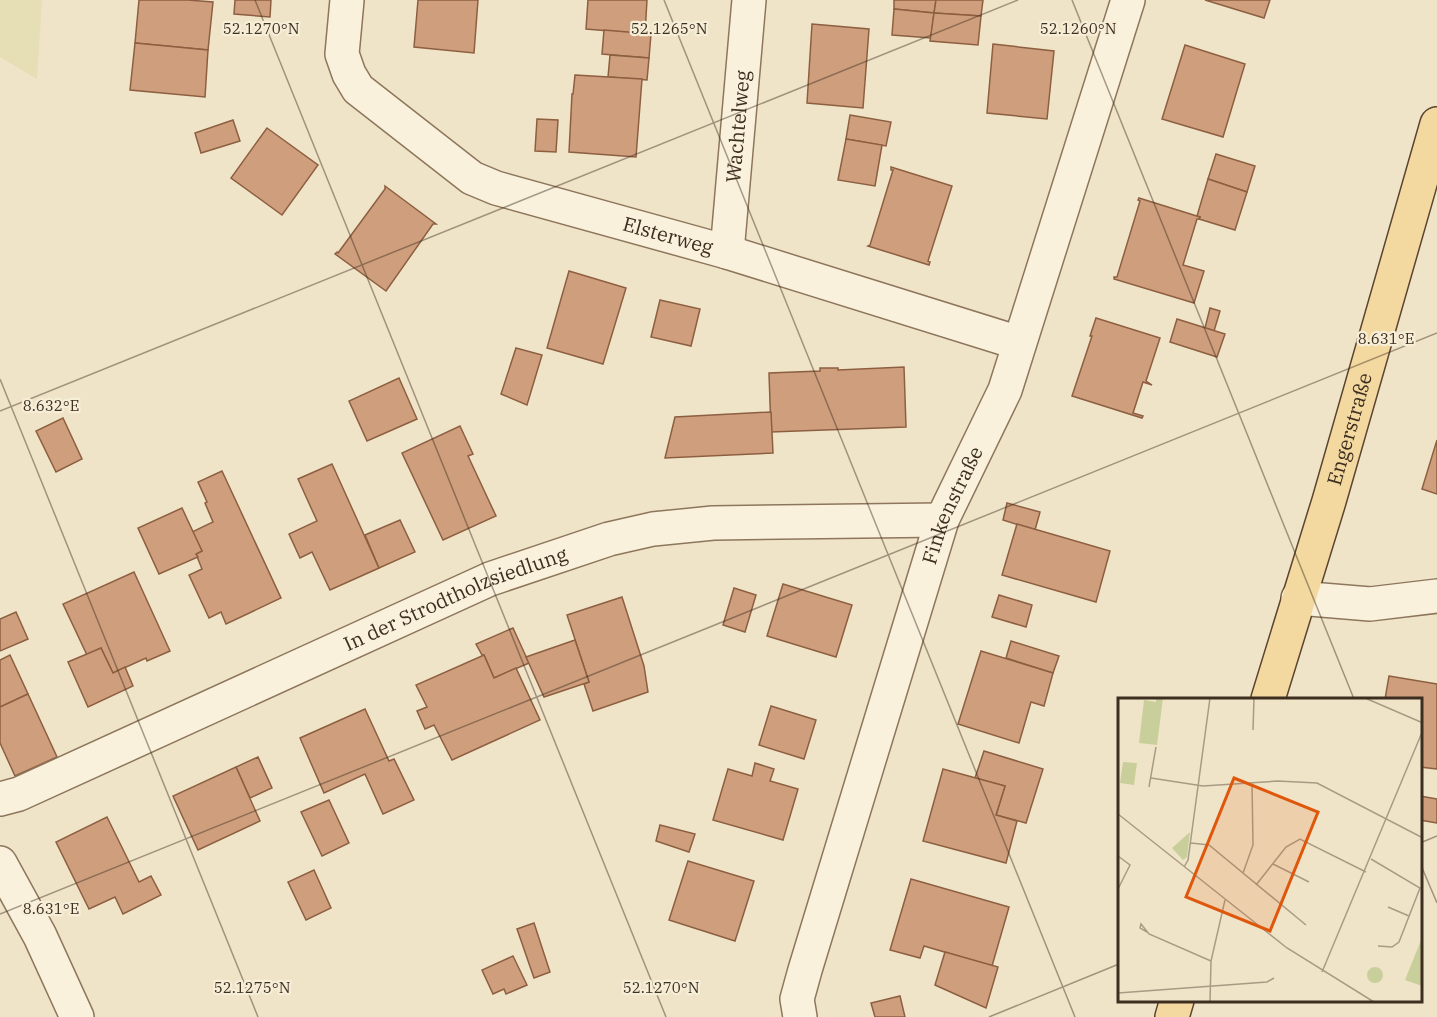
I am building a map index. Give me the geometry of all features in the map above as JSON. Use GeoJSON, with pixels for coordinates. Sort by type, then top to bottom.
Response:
{"type":"FeatureCollection","features":[{"type":"Feature","properties":{"kind":"main road","name":"Engerstraße"},"geometry":{"type":"LineString","coordinates":[[1268,698],[1329,501],[1437,124]]}},
{"type":"Feature","properties":{"kind":"main road"},"geometry":{"type":"LineString","coordinates":[[1172,1017],[1176,1002]]}},
{"type":"Feature","properties":{"kind":"street","name":"Elsterweg"},"geometry":{"type":"LineString","coordinates":[[347,0],[342,54],[349,74],[358,89],[472,178],[488,185],[727,252],[1019,343]]}},
{"type":"Feature","properties":{"kind":"street","name":"Wachtelweg"},"geometry":{"type":"LineString","coordinates":[[727,252],[749,0]]}},
{"type":"Feature","properties":{"kind":"street","name":"Finkenstraße"},"geometry":{"type":"LineString","coordinates":[[800,1017],[797,999],[805,970],[942,520],[1005,390],[1128,0]]}},
{"type":"Feature","properties":{"kind":"street","name":"In der Strodtholzsiedlung"},"geometry":{"type":"LineString","coordinates":[[0,799],[19,794],[490,579],[609,539],[653,529],[713,523],[942,520]]}},
{"type":"Feature","properties":{"kind":"street"},"geometry":{"type":"LineString","coordinates":[[1298,598],[1370,604],[1437,596]]}},
{"type":"Feature","properties":{"kind":"street"},"geometry":{"type":"LineString","coordinates":[[0,863],[40,936],[77,1017]]}},
{"type":"Feature","properties":{"kind":"shaded area"},"geometry":{"type":"Polygon","coordinates":[[[0,0],[42,0],[37,79],[0,57],[0,0]]]}},
{"type":"Feature","properties":{"kind":"building"},"geometry":{"type":"Polygon","coordinates":[[[139,0],[213,2],[208,50],[135,43],[139,0]]]}},
{"type":"Feature","properties":{"kind":"building"},"geometry":{"type":"Polygon","coordinates":[[[235,0],[271,0],[270,17],[234,14],[235,0]]]}},
{"type":"Feature","properties":{"kind":"building"},"geometry":{"type":"Polygon","coordinates":[[[418,0],[478,0],[474,53],[414,47],[418,0]]]}},
{"type":"Feature","properties":{"kind":"building"},"geometry":{"type":"Polygon","coordinates":[[[588,0],[647,0],[645,34],[586,29],[588,0]]]}},
{"type":"Feature","properties":{"kind":"building"},"geometry":{"type":"Polygon","coordinates":[[[894,0],[936,0],[934,13],[894,9],[894,0]]]}},
{"type":"Feature","properties":{"kind":"building"},"geometry":{"type":"Polygon","coordinates":[[[936,0],[983,0],[981,16],[934,13],[936,0]]]}},
{"type":"Feature","properties":{"kind":"building"},"geometry":{"type":"Polygon","coordinates":[[[1205,0],[1270,0],[1264,18],[1205,0]]]}},
{"type":"Feature","properties":{"kind":"building"},"geometry":{"type":"Polygon","coordinates":[[[894,9],[934,13],[931,38],[892,35],[894,9]]]}},
{"type":"Feature","properties":{"kind":"building"},"geometry":{"type":"Polygon","coordinates":[[[934,13],[981,16],[978,45],[930,41],[934,13]]]}},
{"type":"Feature","properties":{"kind":"building"},"geometry":{"type":"Polygon","coordinates":[[[812,24],[869,29],[863,108],[807,103],[812,24]]]}},
{"type":"Feature","properties":{"kind":"building"},"geometry":{"type":"Polygon","coordinates":[[[604,30],[651,34],[649,58],[602,54],[604,30]]]}},
{"type":"Feature","properties":{"kind":"building"},"geometry":{"type":"Polygon","coordinates":[[[135,43],[208,50],[205,97],[130,90],[135,43]]]}},
{"type":"Feature","properties":{"kind":"building"},"geometry":{"type":"Polygon","coordinates":[[[993,44],[1054,51],[1047,119],[987,113],[993,44]]]}},
{"type":"Feature","properties":{"kind":"building"},"geometry":{"type":"Polygon","coordinates":[[[1185,45],[1245,64],[1223,137],[1162,119],[1185,45]]]}},
{"type":"Feature","properties":{"kind":"building"},"geometry":{"type":"Polygon","coordinates":[[[610,55],[649,58],[647,80],[608,77],[610,55]]]}},
{"type":"Feature","properties":{"kind":"building"},"geometry":{"type":"Polygon","coordinates":[[[575,75],[642,79],[636,157],[569,152],[575,75]]]}},
{"type":"Feature","properties":{"kind":"building"},"geometry":{"type":"Polygon","coordinates":[[[850,115],[891,122],[886,146],[846,139],[850,115]]]}},
{"type":"Feature","properties":{"kind":"building"},"geometry":{"type":"Polygon","coordinates":[[[537,119],[558,120],[556,152],[535,151],[537,119]]]}},
{"type":"Feature","properties":{"kind":"building"},"geometry":{"type":"Polygon","coordinates":[[[233,120],[240,141],[201,153],[195,133],[233,120]]]}},
{"type":"Feature","properties":{"kind":"building"},"geometry":{"type":"Polygon","coordinates":[[[267,128],[318,165],[282,215],[231,178],[267,128]]]}},
{"type":"Feature","properties":{"kind":"building"},"geometry":{"type":"Polygon","coordinates":[[[846,139],[882,145],[875,186],[838,180],[846,139]]]}},
{"type":"Feature","properties":{"kind":"building"},"geometry":{"type":"Polygon","coordinates":[[[1216,154],[1255,166],[1247,192],[1208,179],[1216,154]]]}},
{"type":"Feature","properties":{"kind":"building"},"geometry":{"type":"Polygon","coordinates":[[[891,167],[952,186],[928,261],[929,265],[868,246],[893,170],[891,167]]]}},
{"type":"Feature","properties":{"kind":"building"},"geometry":{"type":"Polygon","coordinates":[[[1208,179],[1247,192],[1235,230],[1199,219],[1200,217],[1197,216],[1208,179]]]}},
{"type":"Feature","properties":{"kind":"building"},"geometry":{"type":"Polygon","coordinates":[[[385,186],[436,224],[433,224],[386,291],[335,254],[338,253],[385,186]]]}},
{"type":"Feature","properties":{"kind":"building"},"geometry":{"type":"Polygon","coordinates":[[[1139,198],[1200,217],[1197,219],[1183,265],[1204,271],[1194,303],[1114,279],[1117,277],[1139,198]]]}},
{"type":"Feature","properties":{"kind":"building"},"geometry":{"type":"Polygon","coordinates":[[[569,271],[626,288],[603,364],[547,348],[569,271]]]}},
{"type":"Feature","properties":{"kind":"building"},"geometry":{"type":"Polygon","coordinates":[[[660,300],[700,309],[691,346],[651,337],[660,300]]]}},
{"type":"Feature","properties":{"kind":"building"},"geometry":{"type":"Polygon","coordinates":[[[1210,308],[1220,311],[1214,331],[1205,328],[1210,308]]]}},
{"type":"Feature","properties":{"kind":"building"},"geometry":{"type":"Polygon","coordinates":[[[1096,318],[1160,338],[1146,381],[1152,385],[1143,382],[1133,413],[1143,416],[1142,418],[1072,396],[1096,318]]]}},
{"type":"Feature","properties":{"kind":"building"},"geometry":{"type":"Polygon","coordinates":[[[1177,319],[1225,334],[1217,357],[1170,342],[1177,319]]]}},
{"type":"Feature","properties":{"kind":"building"},"geometry":{"type":"Polygon","coordinates":[[[516,348],[542,355],[527,405],[501,394],[516,348]]]}},
{"type":"Feature","properties":{"kind":"building"},"geometry":{"type":"Polygon","coordinates":[[[904,367],[906,427],[771,432],[769,373],[820,371],[820,368],[838,368],[838,370],[904,367]]]}},
{"type":"Feature","properties":{"kind":"building"},"geometry":{"type":"Polygon","coordinates":[[[399,378],[417,419],[367,441],[349,401],[399,378]]]}},
{"type":"Feature","properties":{"kind":"building"},"geometry":{"type":"Polygon","coordinates":[[[771,412],[773,453],[665,458],[675,417],[771,412]]]}},
{"type":"Feature","properties":{"kind":"building"},"geometry":{"type":"Polygon","coordinates":[[[63,418],[82,459],[56,472],[36,431],[63,418]]]}},
{"type":"Feature","properties":{"kind":"building"},"geometry":{"type":"Polygon","coordinates":[[[460,426],[473,454],[468,456],[496,516],[443,540],[402,453],[460,426]]]}},
{"type":"Feature","properties":{"kind":"building"},"geometry":{"type":"Polygon","coordinates":[[[1437,440],[1437,494],[1422,489],[1437,440]]]}},
{"type":"Feature","properties":{"kind":"building"},"geometry":{"type":"Polygon","coordinates":[[[332,464],[379,568],[330,590],[312,552],[300,558],[289,534],[317,521],[298,479],[332,464]]]}},
{"type":"Feature","properties":{"kind":"building"},"geometry":{"type":"Polygon","coordinates":[[[222,471],[281,598],[226,624],[221,612],[209,618],[189,575],[202,569],[196,554],[202,551],[192,532],[213,522],[198,482],[222,471]]]}},
{"type":"Feature","properties":{"kind":"building"},"geometry":{"type":"Polygon","coordinates":[[[1007,503],[1040,512],[1035,530],[1003,520],[1007,503]]]}},
{"type":"Feature","properties":{"kind":"building"},"geometry":{"type":"Polygon","coordinates":[[[182,508],[202,551],[196,554],[198,557],[159,574],[138,528],[182,508]]]}},
{"type":"Feature","properties":{"kind":"building"},"geometry":{"type":"Polygon","coordinates":[[[400,520],[415,552],[379,568],[365,535],[400,520]]]}},
{"type":"Feature","properties":{"kind":"building"},"geometry":{"type":"Polygon","coordinates":[[[1017,524],[1110,551],[1096,602],[1002,575],[1017,524]]]}},
{"type":"Feature","properties":{"kind":"building"},"geometry":{"type":"Polygon","coordinates":[[[134,572],[170,651],[147,661],[146,658],[113,673],[101,648],[87,655],[63,604],[134,572]]]}},
{"type":"Feature","properties":{"kind":"building"},"geometry":{"type":"Polygon","coordinates":[[[783,584],[852,605],[836,657],[767,636],[783,584]]]}},
{"type":"Feature","properties":{"kind":"building"},"geometry":{"type":"Polygon","coordinates":[[[734,588],[756,595],[745,632],[723,625],[734,588]]]}},
{"type":"Feature","properties":{"kind":"building"},"geometry":{"type":"Polygon","coordinates":[[[999,595],[1032,605],[1026,627],[992,617],[999,595]]]}},
{"type":"Feature","properties":{"kind":"building"},"geometry":{"type":"Polygon","coordinates":[[[622,597],[644,666],[648,692],[593,711],[584,684],[589,682],[567,615],[622,597]]]}},
{"type":"Feature","properties":{"kind":"building"},"geometry":{"type":"Polygon","coordinates":[[[16,612],[28,639],[0,651],[0,619],[16,612]]]}},
{"type":"Feature","properties":{"kind":"building"},"geometry":{"type":"Polygon","coordinates":[[[513,628],[529,663],[494,678],[484,655],[476,644],[513,628]]]}},
{"type":"Feature","properties":{"kind":"building"},"geometry":{"type":"Polygon","coordinates":[[[575,640],[589,682],[544,697],[526,657],[575,640]]]}},
{"type":"Feature","properties":{"kind":"building"},"geometry":{"type":"Polygon","coordinates":[[[1011,641],[1059,656],[1053,673],[1006,658],[1011,641]]]}},
{"type":"Feature","properties":{"kind":"building"},"geometry":{"type":"Polygon","coordinates":[[[101,648],[113,673],[125,667],[133,686],[88,707],[68,662],[101,648]]]}},
{"type":"Feature","properties":{"kind":"building"},"geometry":{"type":"Polygon","coordinates":[[[981,651],[1053,673],[1044,706],[1031,702],[1019,743],[958,724],[981,651]]]}},
{"type":"Feature","properties":{"kind":"building"},"geometry":{"type":"Polygon","coordinates":[[[10,655],[28,694],[0,707],[0,660],[10,655]]]}},
{"type":"Feature","properties":{"kind":"building"},"geometry":{"type":"Polygon","coordinates":[[[484,655],[494,678],[516,668],[540,720],[452,760],[434,725],[425,729],[417,711],[427,707],[416,685],[484,655]]]}},
{"type":"Feature","properties":{"kind":"building"},"geometry":{"type":"Polygon","coordinates":[[[1389,676],[1437,684],[1437,769],[1422,767],[1422,698],[1385,698],[1389,676]]]}},
{"type":"Feature","properties":{"kind":"building"},"geometry":{"type":"Polygon","coordinates":[[[28,694],[57,757],[15,776],[0,743],[0,707],[28,694]]]}},
{"type":"Feature","properties":{"kind":"building"},"geometry":{"type":"Polygon","coordinates":[[[771,706],[816,720],[804,759],[759,745],[771,706]]]}},
{"type":"Feature","properties":{"kind":"building"},"geometry":{"type":"Polygon","coordinates":[[[365,709],[389,761],[394,759],[414,800],[383,814],[365,774],[324,793],[300,738],[365,709]]]}},
{"type":"Feature","properties":{"kind":"building"},"geometry":{"type":"Polygon","coordinates":[[[984,751],[1043,769],[1026,823],[996,815],[1005,786],[975,778],[984,751]]]}},
{"type":"Feature","properties":{"kind":"building"},"geometry":{"type":"Polygon","coordinates":[[[258,757],[272,788],[250,798],[236,767],[258,757]]]}},
{"type":"Feature","properties":{"kind":"building"},"geometry":{"type":"Polygon","coordinates":[[[755,763],[774,769],[770,781],[798,789],[783,840],[713,820],[728,769],[752,776],[755,763]]]}},
{"type":"Feature","properties":{"kind":"building"},"geometry":{"type":"Polygon","coordinates":[[[236,767],[260,821],[198,850],[173,796],[236,767]]]}},
{"type":"Feature","properties":{"kind":"building"},"geometry":{"type":"Polygon","coordinates":[[[943,769],[1005,786],[996,815],[1017,821],[1006,863],[923,841],[943,769]]]}},
{"type":"Feature","properties":{"kind":"building"},"geometry":{"type":"Polygon","coordinates":[[[1422,796],[1437,799],[1437,823],[1422,820],[1422,796]]]}},
{"type":"Feature","properties":{"kind":"building"},"geometry":{"type":"Polygon","coordinates":[[[329,800],[349,843],[322,856],[301,812],[329,800]]]}},
{"type":"Feature","properties":{"kind":"building"},"geometry":{"type":"Polygon","coordinates":[[[107,817],[139,882],[151,876],[161,895],[123,914],[115,897],[89,909],[56,842],[107,817]]]}},
{"type":"Feature","properties":{"kind":"building"},"geometry":{"type":"Polygon","coordinates":[[[660,825],[695,834],[689,852],[656,841],[660,825]]]}},
{"type":"Feature","properties":{"kind":"building"},"geometry":{"type":"Polygon","coordinates":[[[688,861],[754,881],[735,941],[669,920],[688,861]]]}},
{"type":"Feature","properties":{"kind":"building"},"geometry":{"type":"Polygon","coordinates":[[[314,870],[331,908],[306,920],[288,882],[314,870]]]}},
{"type":"Feature","properties":{"kind":"building"},"geometry":{"type":"Polygon","coordinates":[[[911,879],[1009,907],[992,966],[924,946],[920,958],[890,950],[911,879]]]}},
{"type":"Feature","properties":{"kind":"building"},"geometry":{"type":"Polygon","coordinates":[[[534,923],[550,972],[534,978],[517,929],[534,923]]]}},
{"type":"Feature","properties":{"kind":"building"},"geometry":{"type":"Polygon","coordinates":[[[945,952],[998,967],[986,1008],[935,985],[945,952]]]}},
{"type":"Feature","properties":{"kind":"building"},"geometry":{"type":"Polygon","coordinates":[[[513,956],[527,985],[506,994],[504,989],[493,994],[482,970],[513,956]]]}},
{"type":"Feature","properties":{"kind":"building"},"geometry":{"type":"Polygon","coordinates":[[[900,996],[905,1017],[875,1017],[871,1003],[900,996]]]}}]}
